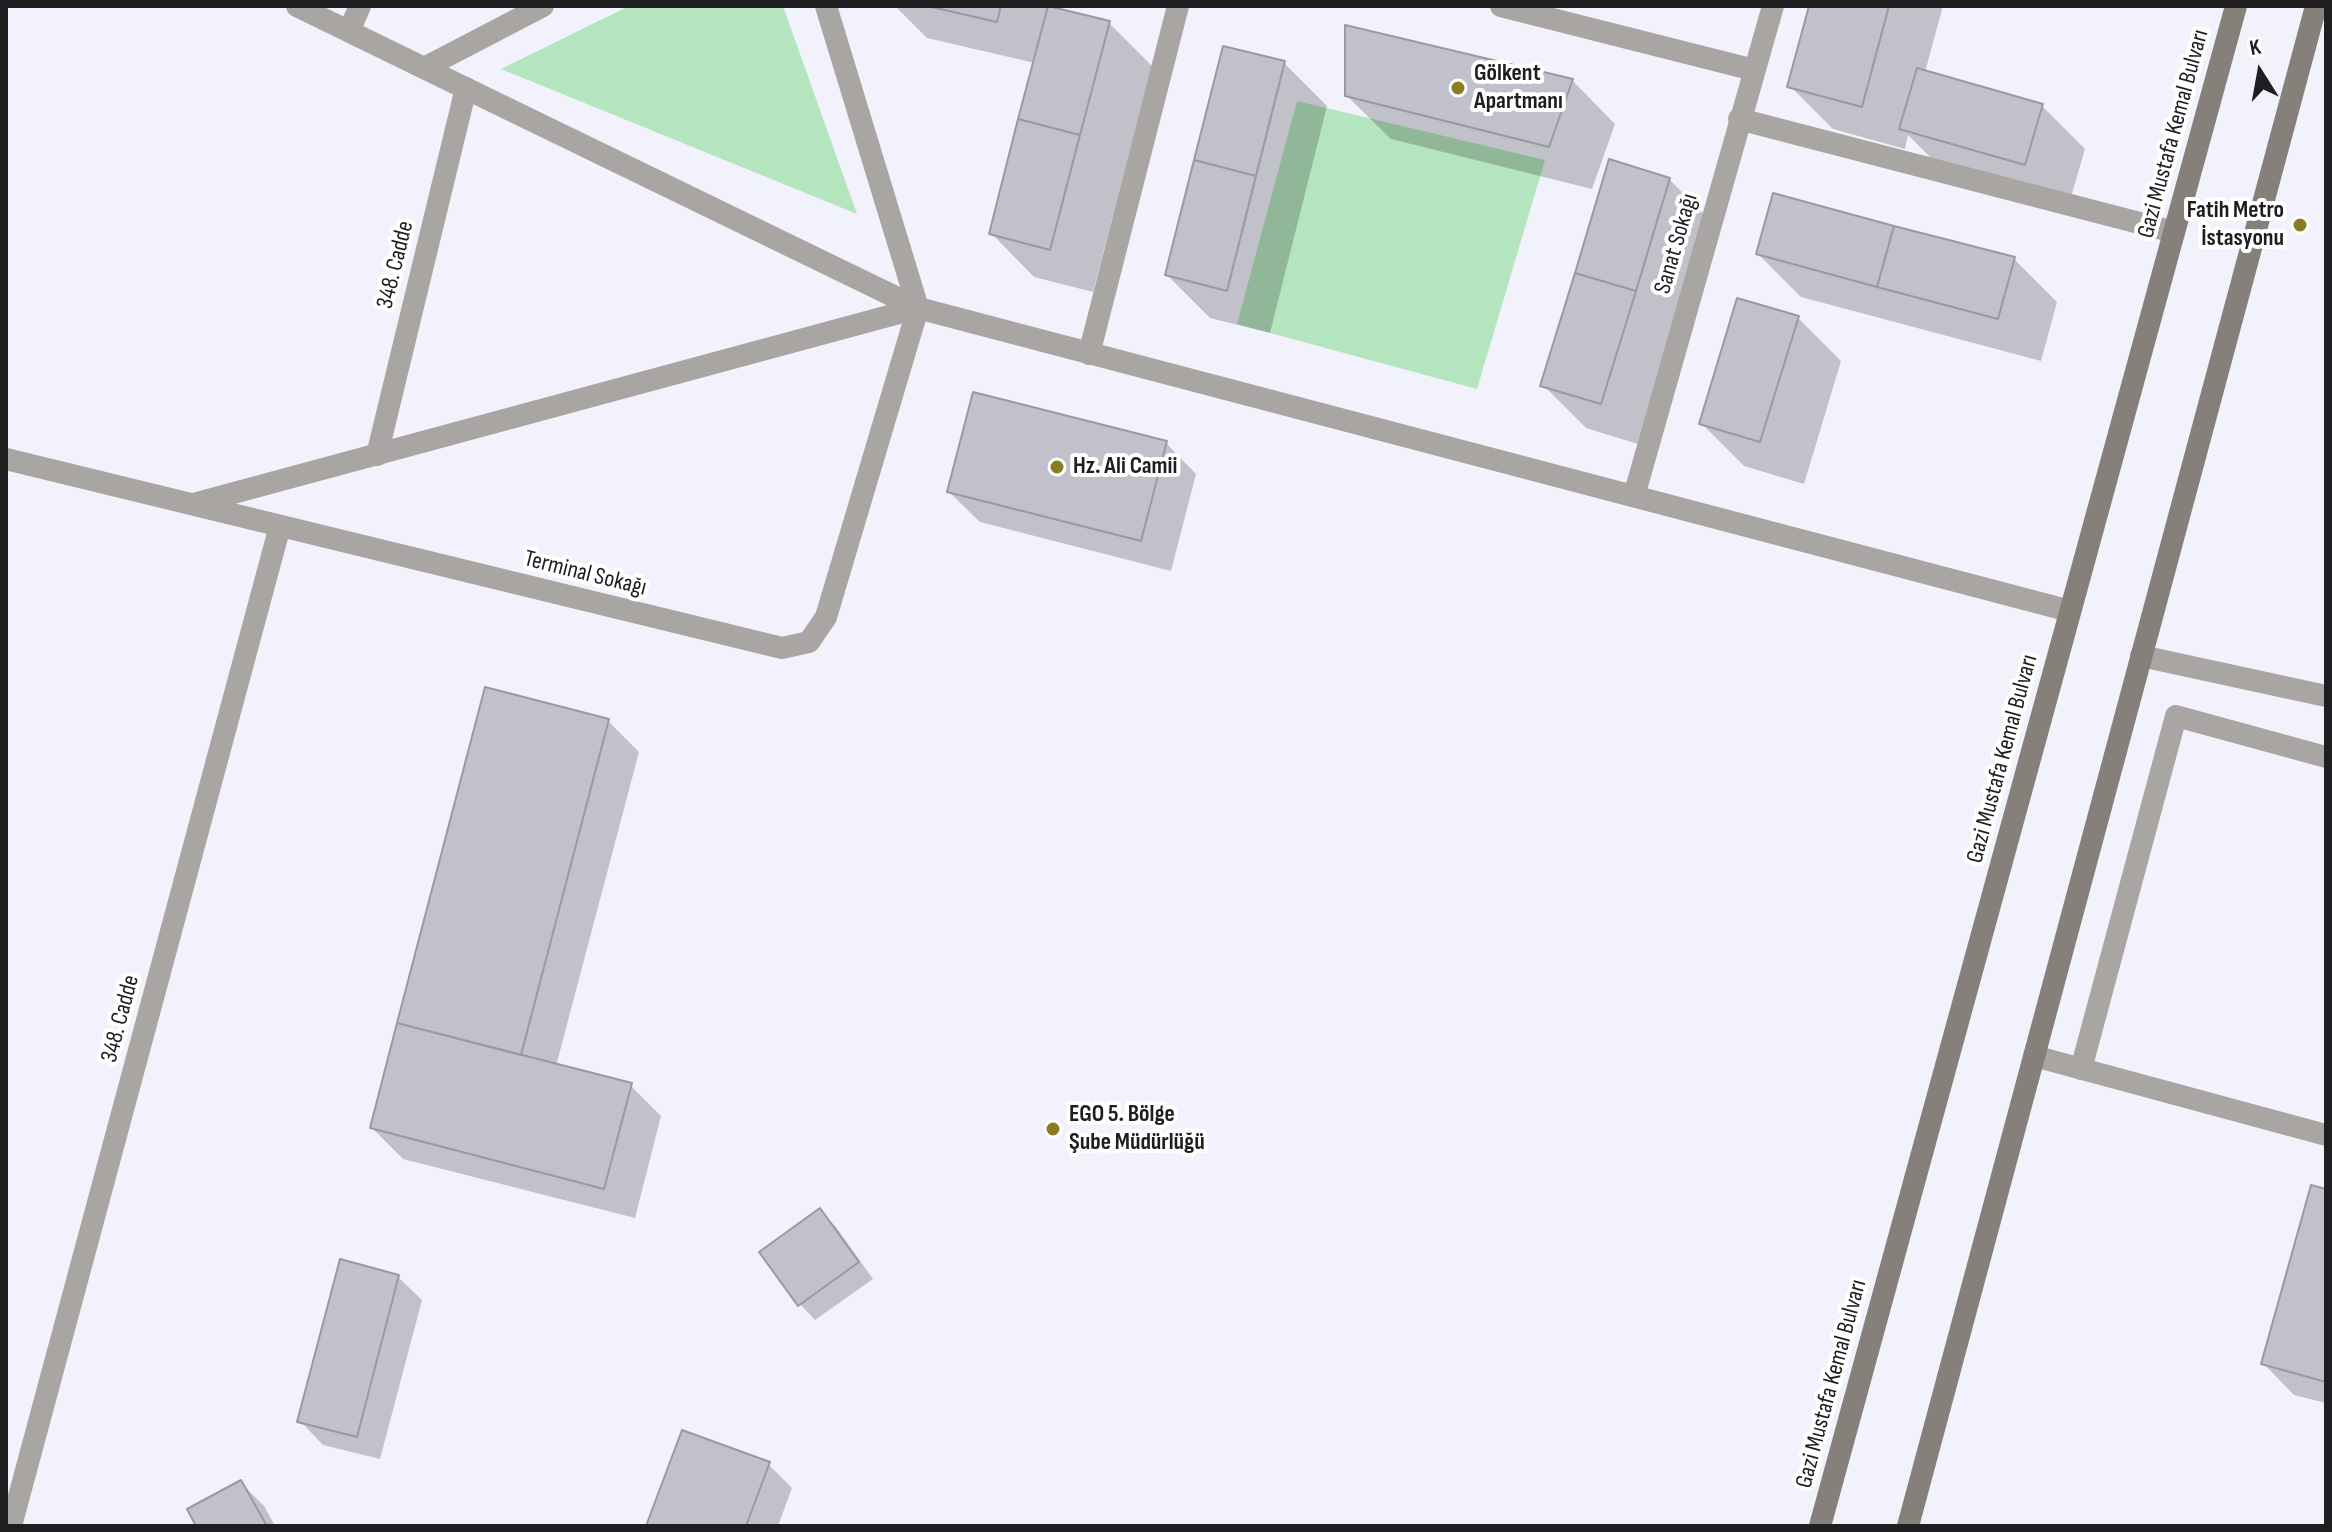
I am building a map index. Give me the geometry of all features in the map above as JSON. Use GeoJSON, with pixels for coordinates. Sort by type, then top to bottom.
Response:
{"type":"FeatureCollection","features":[{"type":"Feature","properties":{"kind":"main road","name":"Gazi Mustafa Kemal Bulvarı"},"geometry":{"type":"LineString","coordinates":[[1820,1526],[2236,6]]}},
{"type":"Feature","properties":{"kind":"main road"},"geometry":{"type":"LineString","coordinates":[[1908,1526],[2316,6]]}},
{"type":"Feature","properties":{"kind":"street"},"geometry":{"type":"LineString","coordinates":[[297,6],[918,308],[2070,611]]}},
{"type":"Feature","properties":{"kind":"street"},"geometry":{"type":"LineString","coordinates":[[349,31],[360,6]]}},
{"type":"Feature","properties":{"kind":"street"},"geometry":{"type":"LineString","coordinates":[[424,68],[543,6]]}},
{"type":"Feature","properties":{"kind":"street"},"geometry":{"type":"LineString","coordinates":[[826,6],[918,308]]}},
{"type":"Feature","properties":{"kind":"street"},"geometry":{"type":"LineString","coordinates":[[1089,354],[1178,6]]}},
{"type":"Feature","properties":{"kind":"street"},"geometry":{"type":"LineString","coordinates":[[1501,6],[1754,70]]}},
{"type":"Feature","properties":{"kind":"street","name":"Sanat Sokağı"},"geometry":{"type":"LineString","coordinates":[[1634,496],[1773,6]]}},
{"type":"Feature","properties":{"kind":"street","name":"348. Cadde"},"geometry":{"type":"LineString","coordinates":[[377,455],[466,88]]}},
{"type":"Feature","properties":{"kind":"street"},"geometry":{"type":"LineString","coordinates":[[1739,119],[2174,232]]}},
{"type":"Feature","properties":{"kind":"street"},"geometry":{"type":"LineString","coordinates":[[191,504],[918,308]]}},
{"type":"Feature","properties":{"kind":"street","name":"Terminal Sokağı"},"geometry":{"type":"LineString","coordinates":[[6,459],[782,648],[809,642],[826,617],[918,308]]}},
{"type":"Feature","properties":{"kind":"street","name":"348. Cadde"},"geometry":{"type":"LineString","coordinates":[[11,1526],[280,526]]}},
{"type":"Feature","properties":{"kind":"street"},"geometry":{"type":"LineString","coordinates":[[2141,656],[2326,696]]}},
{"type":"Feature","properties":{"kind":"street"},"geometry":{"type":"LineString","coordinates":[[2081,1069],[2176,716],[2326,757]]}},
{"type":"Feature","properties":{"kind":"street"},"geometry":{"type":"LineString","coordinates":[[2034,1056],[2326,1135]]}},
{"type":"Feature","properties":{"kind":"green space"},"geometry":{"type":"Polygon","coordinates":[[[629,6],[783,6],[857,214],[501,69],[629,6]]]}},
{"type":"Feature","properties":{"kind":"green space"},"geometry":{"type":"Polygon","coordinates":[[[1297,101],[1545,160],[1477,389],[1237,324],[1297,101]]]}},
{"type":"Feature","properties":{"kind":"building"},"geometry":{"type":"Polygon","coordinates":[[[927,6],[1001,6],[997,22],[927,6]]]}},
{"type":"Feature","properties":{"kind":"building"},"geometry":{"type":"Polygon","coordinates":[[[1048,6],[1110,21],[1080,135],[1018,119],[1048,6]]]}},
{"type":"Feature","properties":{"kind":"building"},"geometry":{"type":"Polygon","coordinates":[[[1809,6],[1889,6],[1862,107],[1787,87],[1809,6]]]}},
{"type":"Feature","properties":{"kind":"building","name":"Gölkent Apartmanı"},"geometry":{"type":"Polygon","coordinates":[[[1345,25],[1573,79],[1549,147],[1345,96],[1345,25]]]}},
{"type":"Feature","properties":{"kind":"building"},"geometry":{"type":"Polygon","coordinates":[[[1223,46],[1285,61],[1256,176],[1194,160],[1223,46]]]}},
{"type":"Feature","properties":{"kind":"building"},"geometry":{"type":"Polygon","coordinates":[[[1917,68],[2043,104],[2025,165],[1899,129],[1917,68]]]}},
{"type":"Feature","properties":{"kind":"building"},"geometry":{"type":"Polygon","coordinates":[[[1018,119],[1080,135],[1050,250],[989,234],[1018,119]]]}},
{"type":"Feature","properties":{"kind":"building"},"geometry":{"type":"Polygon","coordinates":[[[1609,159],[1670,178],[1636,291],[1575,273],[1609,159]]]}},
{"type":"Feature","properties":{"kind":"building"},"geometry":{"type":"Polygon","coordinates":[[[1194,160],[1256,176],[1227,291],[1165,275],[1194,160]]]}},
{"type":"Feature","properties":{"kind":"building"},"geometry":{"type":"Polygon","coordinates":[[[1773,193],[1894,226],[1877,287],[1756,254],[1773,193]]]}},
{"type":"Feature","properties":{"kind":"building"},"geometry":{"type":"Polygon","coordinates":[[[1894,226],[2015,257],[1998,319],[1877,287],[1894,226]]]}},
{"type":"Feature","properties":{"kind":"building"},"geometry":{"type":"Polygon","coordinates":[[[1575,273],[1636,291],[1601,404],[1540,386],[1575,273]]]}},
{"type":"Feature","properties":{"kind":"building"},"geometry":{"type":"Polygon","coordinates":[[[1737,298],[1799,316],[1760,442],[1699,424],[1737,298]]]}},
{"type":"Feature","properties":{"kind":"building","name":"Hz. Ali Camii"},"geometry":{"type":"Polygon","coordinates":[[[973,392],[1167,441],[1141,541],[947,492],[973,392]]]}},
{"type":"Feature","properties":{"kind":"building"},"geometry":{"type":"Polygon","coordinates":[[[485,687],[609,719],[521,1055],[397,1023],[485,687]]]}},
{"type":"Feature","properties":{"kind":"building"},"geometry":{"type":"Polygon","coordinates":[[[397,1023],[632,1083],[604,1189],[370,1128],[397,1023]]]}},
{"type":"Feature","properties":{"kind":"building"},"geometry":{"type":"Polygon","coordinates":[[[2311,1185],[2326,1189],[2326,1382],[2261,1364],[2311,1185]]]}},
{"type":"Feature","properties":{"kind":"building"},"geometry":{"type":"Polygon","coordinates":[[[820,1208],[859,1262],[798,1306],[759,1252],[820,1208]]]}},
{"type":"Feature","properties":{"kind":"building"},"geometry":{"type":"Polygon","coordinates":[[[340,1259],[399,1275],[357,1437],[297,1422],[340,1259]]]}},
{"type":"Feature","properties":{"kind":"building"},"geometry":{"type":"Polygon","coordinates":[[[682,1430],[770,1462],[746,1526],[646,1526],[682,1430]]]}},
{"type":"Feature","properties":{"kind":"building"},"geometry":{"type":"Polygon","coordinates":[[[241,1480],[267,1526],[196,1526],[187,1509],[241,1480]]]}},
{"type":"Feature","properties":{"kind":"place","name":"Gölkent Apartmanı"},"geometry":{"type":"Point","coordinates":[1458,88]}},
{"type":"Feature","properties":{"kind":"place","name":"Fatih Metro İstasyonu"},"geometry":{"type":"Point","coordinates":[2300,225]}},
{"type":"Feature","properties":{"kind":"place","name":"Hz. Ali Camii"},"geometry":{"type":"Point","coordinates":[1057,467]}},
{"type":"Feature","properties":{"kind":"place","name":"EGO 5. Bölge Şube Müdürlüğü"},"geometry":{"type":"Point","coordinates":[1053,1129]}}]}
